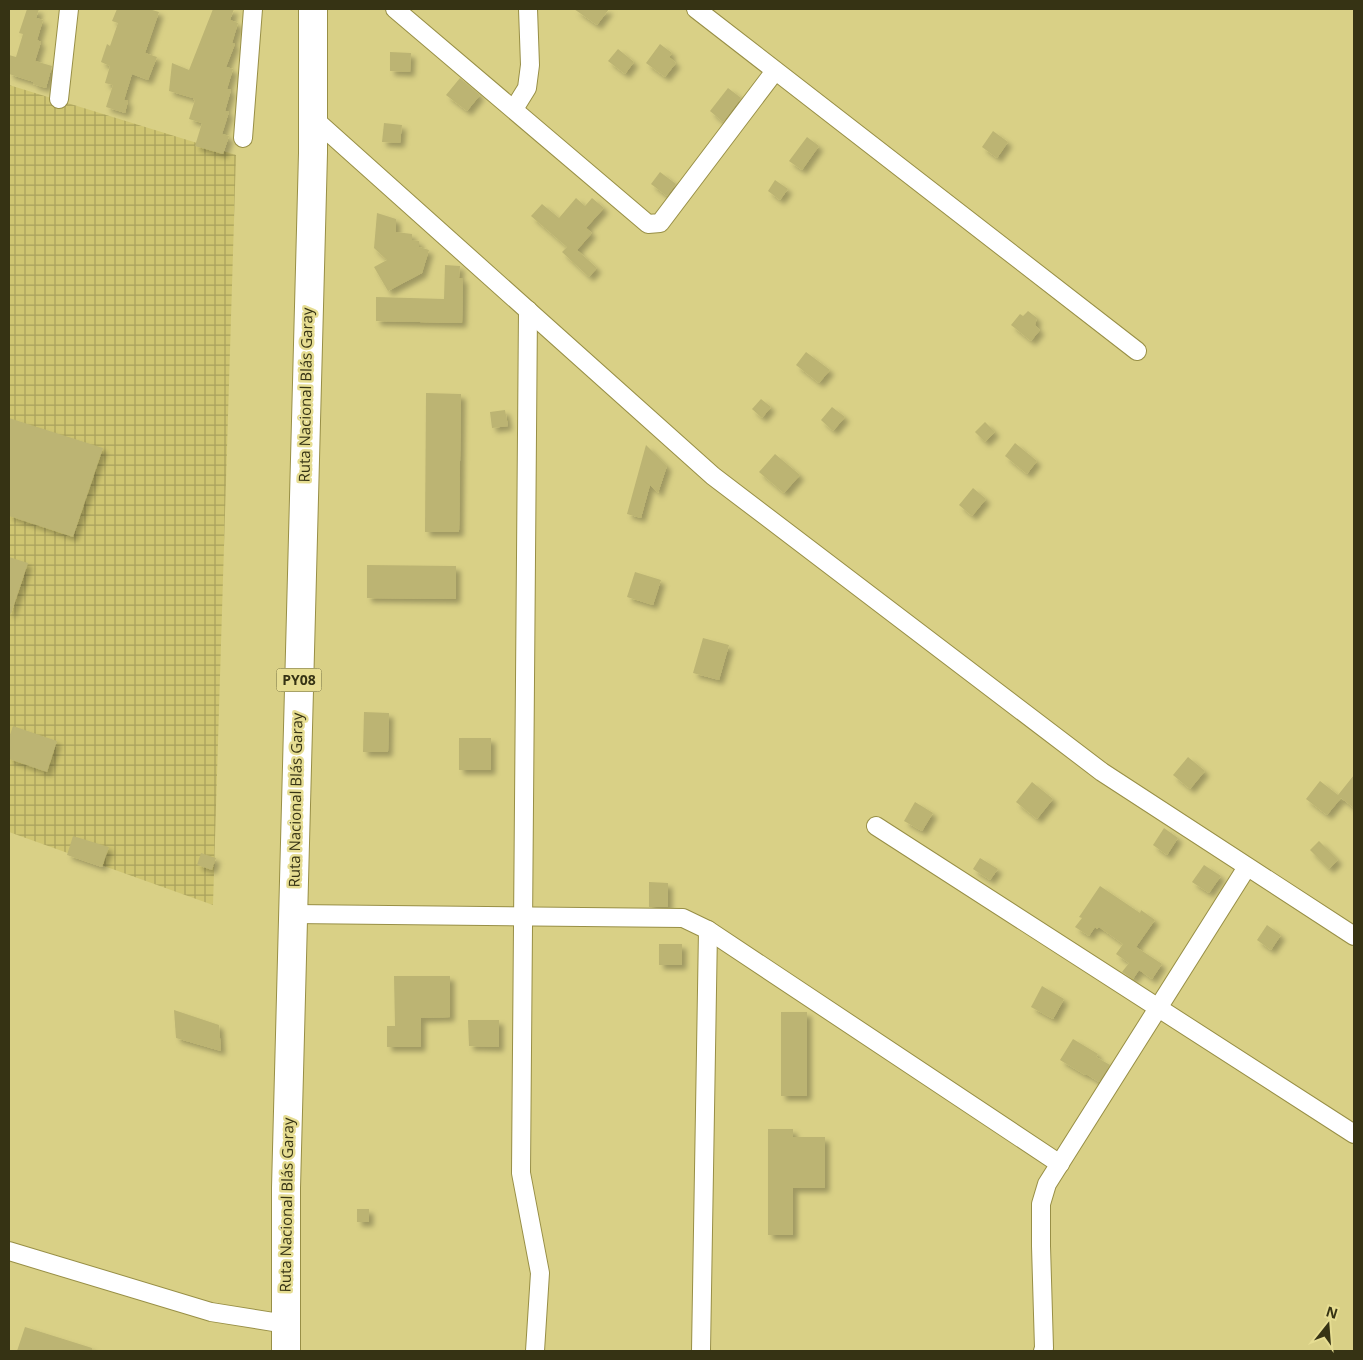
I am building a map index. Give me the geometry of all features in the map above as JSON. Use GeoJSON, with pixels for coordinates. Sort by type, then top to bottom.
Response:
{"type":"FeatureCollection","features":[{"type":"Feature","properties":{"kind":"highway","name":"Ruta Nacional Blás Garay"},"geometry":{"type":"LineString","coordinates":[[286,1351],[286,1188],[313,118],[313,9]]}},
{"type":"Feature","properties":{"kind":"street"},"geometry":{"type":"LineString","coordinates":[[60,99],[68,9]]}},
{"type":"Feature","properties":{"kind":"street"},"geometry":{"type":"LineString","coordinates":[[243,138],[254,9]]}},
{"type":"Feature","properties":{"kind":"street"},"geometry":{"type":"LineString","coordinates":[[395,9],[648,224],[660,223],[775,70]]}},
{"type":"Feature","properties":{"kind":"street"},"geometry":{"type":"LineString","coordinates":[[514,109],[527,88],[530,65],[528,9]]}},
{"type":"Feature","properties":{"kind":"street"},"geometry":{"type":"LineString","coordinates":[[696,9],[1137,351]]}},
{"type":"Feature","properties":{"kind":"street"},"geometry":{"type":"LineString","coordinates":[[313,118],[713,476],[1102,772],[1354,936]]}},
{"type":"Feature","properties":{"kind":"street"},"geometry":{"type":"LineString","coordinates":[[528,310],[521,1173],[540,1272],[535,1351]]}},
{"type":"Feature","properties":{"kind":"street"},"geometry":{"type":"LineString","coordinates":[[876,826],[1354,1134]]}},
{"type":"Feature","properties":{"kind":"street"},"geometry":{"type":"LineString","coordinates":[[1043,1351],[1041,1204],[1047,1184],[1248,867]]}},
{"type":"Feature","properties":{"kind":"street"},"geometry":{"type":"LineString","coordinates":[[293,914],[683,918],[708,930],[1060,1164]]}},
{"type":"Feature","properties":{"kind":"street"},"geometry":{"type":"LineString","coordinates":[[701,1351],[708,930]]}},
{"type":"Feature","properties":{"kind":"street"},"geometry":{"type":"LineString","coordinates":[[9,1251],[211,1312],[286,1324]]}},
{"type":"Feature","properties":{"kind":"shaded area"},"geometry":{"type":"Polygon","coordinates":[[[9,85],[236,155],[213,905],[9,832],[9,85]]]}},
{"type":"Feature","properties":{"kind":"building"},"geometry":{"type":"Polygon","coordinates":[[[27,9],[39,9],[36,18],[43,20],[37,40],[41,42],[35,61],[52,66],[46,88],[9,74],[9,55],[16,57],[23,34],[19,33],[27,9]]]}},
{"type":"Feature","properties":{"kind":"building"},"geometry":{"type":"Polygon","coordinates":[[[117,9],[149,9],[159,12],[145,53],[157,57],[148,80],[132,74],[124,100],[128,101],[125,113],[106,107],[113,85],[105,83],[110,66],[101,62],[107,44],[110,46],[118,23],[112,21],[117,9]]]}},
{"type":"Feature","properties":{"kind":"building"},"geometry":{"type":"Polygon","coordinates":[[[213,9],[234,9],[230,20],[238,23],[232,43],[235,44],[226,67],[233,69],[227,89],[231,90],[225,111],[229,112],[222,134],[229,136],[223,154],[195,146],[202,123],[189,119],[195,100],[169,91],[172,63],[189,70],[213,9]]]}},
{"type":"Feature","properties":{"kind":"building"},"geometry":{"type":"Polygon","coordinates":[[[574,9],[609,9],[597,25],[574,9]]]}},
{"type":"Feature","properties":{"kind":"building"},"geometry":{"type":"Polygon","coordinates":[[[660,44],[672,53],[669,57],[676,63],[665,77],[646,63],[660,44]]]}},
{"type":"Feature","properties":{"kind":"building"},"geometry":{"type":"Polygon","coordinates":[[[618,49],[634,62],[625,74],[608,61],[618,49]]]}},
{"type":"Feature","properties":{"kind":"building"},"geometry":{"type":"Polygon","coordinates":[[[390,52],[411,53],[410,72],[390,71],[390,52]]]}},
{"type":"Feature","properties":{"kind":"building"},"geometry":{"type":"Polygon","coordinates":[[[460,78],[480,95],[467,111],[446,95],[460,78]]]}},
{"type":"Feature","properties":{"kind":"building"},"geometry":{"type":"Polygon","coordinates":[[[728,88],[741,98],[723,122],[710,111],[728,88]]]}},
{"type":"Feature","properties":{"kind":"building"},"geometry":{"type":"Polygon","coordinates":[[[384,123],[402,125],[400,143],[382,142],[384,123]]]}},
{"type":"Feature","properties":{"kind":"building"},"geometry":{"type":"Polygon","coordinates":[[[993,131],[1008,142],[997,158],[982,147],[993,131]]]}},
{"type":"Feature","properties":{"kind":"building"},"geometry":{"type":"Polygon","coordinates":[[[807,137],[819,146],[802,170],[789,161],[807,137]]]}},
{"type":"Feature","properties":{"kind":"building"},"geometry":{"type":"Polygon","coordinates":[[[660,172],[676,184],[667,196],[651,184],[660,172]]]}},
{"type":"Feature","properties":{"kind":"building"},"geometry":{"type":"Polygon","coordinates":[[[775,180],[788,189],[780,200],[768,191],[775,180]]]}},
{"type":"Feature","properties":{"kind":"building"},"geometry":{"type":"Polygon","coordinates":[[[576,198],[585,206],[592,198],[604,208],[586,228],[592,233],[577,250],[597,268],[589,277],[562,252],[567,247],[531,216],[542,204],[559,218],[576,198]]]}},
{"type":"Feature","properties":{"kind":"building"},"geometry":{"type":"Polygon","coordinates":[[[377,213],[396,219],[396,232],[412,234],[412,240],[419,241],[419,247],[429,250],[422,273],[388,291],[374,267],[387,260],[374,248],[377,213]]]}},
{"type":"Feature","properties":{"kind":"building"},"geometry":{"type":"Polygon","coordinates":[[[445,265],[460,266],[459,278],[463,278],[462,323],[376,321],[376,297],[444,299],[445,265]]]}},
{"type":"Feature","properties":{"kind":"building"},"geometry":{"type":"Polygon","coordinates":[[[1028,311],[1037,318],[1035,325],[1040,330],[1031,341],[1011,325],[1020,314],[1023,316],[1028,311]]]}},
{"type":"Feature","properties":{"kind":"building"},"geometry":{"type":"Polygon","coordinates":[[[806,352],[830,370],[819,383],[796,365],[806,352]]]}},
{"type":"Feature","properties":{"kind":"building"},"geometry":{"type":"Polygon","coordinates":[[[426,393],[461,394],[459,532],[425,532],[426,393]]]}},
{"type":"Feature","properties":{"kind":"building"},"geometry":{"type":"Polygon","coordinates":[[[761,399],[771,407],[762,418],[752,409],[761,399]]]}},
{"type":"Feature","properties":{"kind":"building"},"geometry":{"type":"Polygon","coordinates":[[[832,407],[845,417],[833,431],[821,420],[832,407]]]}},
{"type":"Feature","properties":{"kind":"building"},"geometry":{"type":"Polygon","coordinates":[[[505,410],[508,426],[492,428],[490,412],[505,410]]]}},
{"type":"Feature","properties":{"kind":"building"},"geometry":{"type":"Polygon","coordinates":[[[9,418],[103,448],[73,537],[9,516],[9,418]]]}},
{"type":"Feature","properties":{"kind":"building"},"geometry":{"type":"Polygon","coordinates":[[[985,422],[995,432],[985,442],[975,432],[985,422]]]}},
{"type":"Feature","properties":{"kind":"building"},"geometry":{"type":"Polygon","coordinates":[[[1015,443],[1037,461],[1027,474],[1005,456],[1015,443]]]}},
{"type":"Feature","properties":{"kind":"building"},"geometry":{"type":"Polygon","coordinates":[[[646,445],[667,466],[658,493],[650,485],[641,518],[627,514],[646,445]]]}},
{"type":"Feature","properties":{"kind":"building"},"geometry":{"type":"Polygon","coordinates":[[[775,454],[800,475],[784,493],[759,472],[775,454]]]}},
{"type":"Feature","properties":{"kind":"building"},"geometry":{"type":"Polygon","coordinates":[[[973,488],[986,499],[972,516],[959,505],[973,488]]]}},
{"type":"Feature","properties":{"kind":"building"},"geometry":{"type":"Polygon","coordinates":[[[9,557],[28,563],[11,614],[9,613],[9,557]]]}},
{"type":"Feature","properties":{"kind":"building"},"geometry":{"type":"Polygon","coordinates":[[[367,565],[456,566],[456,599],[367,598],[367,565]]]}},
{"type":"Feature","properties":{"kind":"building"},"geometry":{"type":"Polygon","coordinates":[[[635,572],[661,580],[653,605],[627,597],[635,572]]]}},
{"type":"Feature","properties":{"kind":"building"},"geometry":{"type":"Polygon","coordinates":[[[703,638],[729,645],[719,680],[693,673],[703,638]]]}},
{"type":"Feature","properties":{"kind":"building"},"geometry":{"type":"Polygon","coordinates":[[[364,712],[389,713],[388,752],[363,752],[364,712]]]}},
{"type":"Feature","properties":{"kind":"building"},"geometry":{"type":"Polygon","coordinates":[[[13,726],[57,741],[47,772],[9,759],[9,738],[13,726]]]}},
{"type":"Feature","properties":{"kind":"building"},"geometry":{"type":"Polygon","coordinates":[[[459,738],[491,738],[491,770],[459,770],[459,738]]]}},
{"type":"Feature","properties":{"kind":"building"},"geometry":{"type":"Polygon","coordinates":[[[1188,757],[1205,771],[1190,789],[1173,775],[1188,757]]]}},
{"type":"Feature","properties":{"kind":"building"},"geometry":{"type":"Polygon","coordinates":[[[1354,775],[1354,808],[1341,798],[1327,815],[1306,799],[1320,781],[1338,795],[1354,775]]]}},
{"type":"Feature","properties":{"kind":"building"},"geometry":{"type":"Polygon","coordinates":[[[1032,782],[1053,799],[1037,819],[1016,802],[1032,782]]]}},
{"type":"Feature","properties":{"kind":"building"},"geometry":{"type":"Polygon","coordinates":[[[915,802],[933,813],[922,831],[904,821],[915,802]]]}},
{"type":"Feature","properties":{"kind":"building"},"geometry":{"type":"Polygon","coordinates":[[[1164,828],[1178,838],[1167,855],[1153,845],[1164,828]]]}},
{"type":"Feature","properties":{"kind":"building"},"geometry":{"type":"Polygon","coordinates":[[[73,836],[109,847],[102,867],[67,855],[73,836]]]}},
{"type":"Feature","properties":{"kind":"building"},"geometry":{"type":"Polygon","coordinates":[[[1319,841],[1338,860],[1329,869],[1310,850],[1319,841]]]}},
{"type":"Feature","properties":{"kind":"building"},"geometry":{"type":"Polygon","coordinates":[[[201,853],[216,858],[212,870],[197,865],[201,853]]]}},
{"type":"Feature","properties":{"kind":"building"},"geometry":{"type":"Polygon","coordinates":[[[980,858],[998,869],[990,880],[973,869],[980,858]]]}},
{"type":"Feature","properties":{"kind":"building"},"geometry":{"type":"Polygon","coordinates":[[[1204,865],[1221,876],[1209,893],[1192,882],[1204,865]]]}},
{"type":"Feature","properties":{"kind":"building"},"geometry":{"type":"Polygon","coordinates":[[[649,882],[668,883],[668,907],[649,907],[649,882]]]}},
{"type":"Feature","properties":{"kind":"building"},"geometry":{"type":"Polygon","coordinates":[[[1100,886],[1140,913],[1141,910],[1155,920],[1136,947],[1162,964],[1152,979],[1139,970],[1133,979],[1122,972],[1129,963],[1116,954],[1123,944],[1099,927],[1097,929],[1095,927],[1089,936],[1075,927],[1082,918],[1079,917],[1100,886]]]}},
{"type":"Feature","properties":{"kind":"building"},"geometry":{"type":"Polygon","coordinates":[[[1267,925],[1281,935],[1271,950],[1257,940],[1267,925]]]}},
{"type":"Feature","properties":{"kind":"building"},"geometry":{"type":"Polygon","coordinates":[[[659,944],[682,944],[682,965],[659,965],[659,944]]]}},
{"type":"Feature","properties":{"kind":"building"},"geometry":{"type":"Polygon","coordinates":[[[394,976],[450,976],[450,1017],[421,1018],[421,1047],[387,1047],[387,1026],[395,1026],[394,976]]]}},
{"type":"Feature","properties":{"kind":"building"},"geometry":{"type":"Polygon","coordinates":[[[1042,986],[1064,999],[1053,1019],[1031,1007],[1042,986]]]}},
{"type":"Feature","properties":{"kind":"building"},"geometry":{"type":"Polygon","coordinates":[[[174,1010],[219,1025],[221,1051],[176,1038],[174,1010]]]}},
{"type":"Feature","properties":{"kind":"building"},"geometry":{"type":"Polygon","coordinates":[[[781,1012],[807,1012],[807,1096],[781,1096],[781,1012]]]}},
{"type":"Feature","properties":{"kind":"building"},"geometry":{"type":"Polygon","coordinates":[[[468,1020],[499,1020],[499,1047],[469,1046],[468,1020]]]}},
{"type":"Feature","properties":{"kind":"building"},"geometry":{"type":"Polygon","coordinates":[[[1073,1039],[1098,1054],[1096,1057],[1110,1065],[1099,1082],[1060,1060],[1073,1039]]]}},
{"type":"Feature","properties":{"kind":"building"},"geometry":{"type":"Polygon","coordinates":[[[768,1129],[793,1129],[793,1137],[825,1137],[825,1188],[793,1188],[793,1235],[768,1235],[768,1129]]]}},
{"type":"Feature","properties":{"kind":"building"},"geometry":{"type":"Polygon","coordinates":[[[357,1209],[369,1209],[369,1222],[357,1222],[357,1209]]]}},
{"type":"Feature","properties":{"kind":"building"},"geometry":{"type":"Polygon","coordinates":[[[25,1327],[92,1348],[92,1351],[17,1351],[25,1327]]]}}]}
